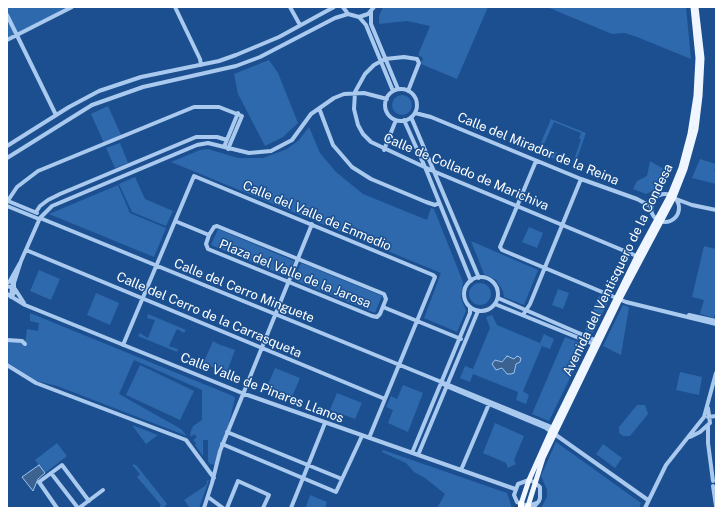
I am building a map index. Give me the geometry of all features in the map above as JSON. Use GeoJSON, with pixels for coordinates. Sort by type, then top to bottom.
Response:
{"type":"FeatureCollection","features":[{"type":"Feature","properties":{"kind":"main road","name":"Avenida del Ventisquero de la Condesa"},"geometry":{"type":"LineString","coordinates":[[672,196],[685,156],[694,113],[698,58],[693,7]]}},
{"type":"Feature","properties":{"kind":"main road","name":"Avenida del Ventisquero de la Condesa"},"geometry":{"type":"LineString","coordinates":[[520,507],[553,431],[596,343],[672,196],[692,147],[700,96],[702,58],[696,7]]}},
{"type":"Feature","properties":{"kind":"main road","name":"Avenida del Ventisquero de la Condesa"},"geometry":{"type":"LineString","coordinates":[[529,507],[531,481]]}},
{"type":"Feature","properties":{"kind":"street"},"geometry":{"type":"LineString","coordinates":[[7,40],[72,7]]}},
{"type":"Feature","properties":{"kind":"street"},"geometry":{"type":"LineString","coordinates":[[175,7],[200,59],[201,65]]}},
{"type":"Feature","properties":{"kind":"street"},"geometry":{"type":"LineString","coordinates":[[290,7],[300,25]]}},
{"type":"Feature","properties":{"kind":"street"},"geometry":{"type":"LineString","coordinates":[[7,146],[56,115],[94,94],[126,81],[224,59],[257,47],[334,7]]}},
{"type":"Feature","properties":{"kind":"street"},"geometry":{"type":"LineString","coordinates":[[343,7],[348,14]]}},
{"type":"Feature","properties":{"kind":"street"},"geometry":{"type":"LineString","coordinates":[[359,17],[372,9]]}},
{"type":"Feature","properties":{"kind":"street"},"geometry":{"type":"LineString","coordinates":[[372,9],[372,24],[398,90]]}},
{"type":"Feature","properties":{"kind":"street"},"geometry":{"type":"LineString","coordinates":[[7,158],[92,105],[143,86],[236,66],[260,57],[335,18],[348,14],[359,17],[366,25],[393,91]]}},
{"type":"Feature","properties":{"kind":"street"},"geometry":{"type":"LineString","coordinates":[[7,15],[56,115]]}},
{"type":"Feature","properties":{"kind":"street","name":"Calle de Collado de Marichiva"},"geometry":{"type":"LineString","coordinates":[[408,91],[419,63],[414,58],[404,57],[385,59],[365,74],[355,92],[354,109],[358,125],[363,134],[371,142],[384,150],[425,168],[562,224],[639,258]]}},
{"type":"Feature","properties":{"kind":"street"},"geometry":{"type":"LineString","coordinates":[[393,91],[408,91],[415,98],[417,107],[413,115],[404,120],[396,120],[387,111],[387,98],[393,91]]}},
{"type":"Feature","properties":{"kind":"street"},"geometry":{"type":"LineString","coordinates":[[9,295],[10,281],[21,261],[40,217],[56,204],[197,145],[208,143],[249,153],[271,151],[292,140],[311,114],[334,98],[355,92],[374,94],[387,98]]}},
{"type":"Feature","properties":{"kind":"street"},"geometry":{"type":"LineString","coordinates":[[7,202],[17,187],[38,171],[194,107],[219,107],[238,113],[242,116],[226,148]]}},
{"type":"Feature","properties":{"kind":"street","name":"Calle del Mirador de la Reina"},"geometry":{"type":"LineString","coordinates":[[417,107],[431,117],[581,179],[638,199],[652,207]]}},
{"type":"Feature","properties":{"kind":"street"},"geometry":{"type":"LineString","coordinates":[[319,108],[333,145],[352,168],[371,180],[426,202],[435,205],[439,203]]}},
{"type":"Feature","properties":{"kind":"street"},"geometry":{"type":"LineString","coordinates":[[226,148],[227,140],[238,113]]}},
{"type":"Feature","properties":{"kind":"street"},"geometry":{"type":"LineString","coordinates":[[413,115],[433,171],[479,278]]}},
{"type":"Feature","properties":{"kind":"street","name":"Calle del Mirador de la Reina"},"geometry":{"type":"LineString","coordinates":[[413,115],[431,117]]}},
{"type":"Feature","properties":{"kind":"street"},"geometry":{"type":"LineString","coordinates":[[384,150],[396,120]]}},
{"type":"Feature","properties":{"kind":"street"},"geometry":{"type":"LineString","coordinates":[[404,120],[471,281]]}},
{"type":"Feature","properties":{"kind":"street"},"geometry":{"type":"LineString","coordinates":[[36,212],[40,206],[48,200],[60,194],[196,137],[217,137],[227,140]]}},
{"type":"Feature","properties":{"kind":"street"},"geometry":{"type":"LineString","coordinates":[[536,161],[500,247],[502,250],[618,299],[684,313],[716,324]]}},
{"type":"Feature","properties":{"kind":"street","name":"Calle del Valle de Enmedio"},"geometry":{"type":"LineString","coordinates":[[175,221],[194,176],[312,224],[433,274],[435,277],[417,321]]}},
{"type":"Feature","properties":{"kind":"street"},"geometry":{"type":"LineString","coordinates":[[523,315],[527,311],[581,179]]}},
{"type":"Feature","properties":{"kind":"street"},"geometry":{"type":"LineString","coordinates":[[672,196],[679,204],[678,215],[673,220],[667,222],[659,220],[653,214],[652,207],[654,201],[661,195],[672,196],[692,205],[716,210]]}},
{"type":"Feature","properties":{"kind":"street","name":"Calle del Mirador de la Reina"},"geometry":{"type":"LineString","coordinates":[[638,199],[654,201]]}},
{"type":"Feature","properties":{"kind":"street","name":"Calle del Cerro Minguete"},"geometry":{"type":"LineString","coordinates":[[7,202],[36,212],[40,217]]}},
{"type":"Feature","properties":{"kind":"street"},"geometry":{"type":"LineString","coordinates":[[679,209],[684,206],[692,205]]}},
{"type":"Feature","properties":{"kind":"street","name":"Calle del Cerro Minguete"},"geometry":{"type":"LineString","coordinates":[[7,206],[40,217],[442,382],[553,431]]}},
{"type":"Feature","properties":{"kind":"street"},"geometry":{"type":"LineString","coordinates":[[123,345],[175,221]]}},
{"type":"Feature","properties":{"kind":"street","name":"Plaza del Valle de la Jarosa"},"geometry":{"type":"LineString","coordinates":[[175,221],[209,235]]}},
{"type":"Feature","properties":{"kind":"street"},"geometry":{"type":"LineString","coordinates":[[204,508],[214,478],[222,444],[312,224]]}},
{"type":"Feature","properties":{"kind":"street","name":"Plaza del Valle de la Jarosa"},"geometry":{"type":"LineString","coordinates":[[221,226],[298,258],[384,294],[386,299],[379,316],[372,316],[208,249],[206,244],[214,227],[221,226]]}},
{"type":"Feature","properties":{"kind":"street","name":"Calle del Cerro de la Carrasqueta"},"geometry":{"type":"LineString","coordinates":[[26,250],[385,399]]}},
{"type":"Feature","properties":{"kind":"street"},"geometry":{"type":"LineString","coordinates":[[10,286],[14,283],[21,261]]}},
{"type":"Feature","properties":{"kind":"street"},"geometry":{"type":"LineString","coordinates":[[412,453],[470,313],[470,308],[464,295],[465,288],[471,281],[479,278],[486,278],[495,284],[498,291],[498,298],[495,304],[485,310],[478,311],[470,308]]}},
{"type":"Feature","properties":{"kind":"street"},"geometry":{"type":"LineString","coordinates":[[10,286],[25,305]]}},
{"type":"Feature","properties":{"kind":"street","name":"Calle Valle de Pinares Llanos"},"geometry":{"type":"LineString","coordinates":[[9,295],[25,305],[242,393],[515,489]]}},
{"type":"Feature","properties":{"kind":"street"},"geometry":{"type":"LineString","coordinates":[[498,298],[596,343]]}},
{"type":"Feature","properties":{"kind":"street"},"geometry":{"type":"LineString","coordinates":[[495,304],[596,343]]}},
{"type":"Feature","properties":{"kind":"street","name":"Plaza del Valle de la Jarosa"},"geometry":{"type":"LineString","coordinates":[[383,307],[460,338],[464,341]]}},
{"type":"Feature","properties":{"kind":"street"},"geometry":{"type":"LineString","coordinates":[[418,455],[464,341],[478,311]]}},
{"type":"Feature","properties":{"kind":"street"},"geometry":{"type":"LineString","coordinates":[[368,438],[417,321]]}},
{"type":"Feature","properties":{"kind":"street"},"geometry":{"type":"LineString","coordinates":[[710,321],[716,321]]}},
{"type":"Feature","properties":{"kind":"street"},"geometry":{"type":"LineString","coordinates":[[7,340],[22,341],[25,344]]}},
{"type":"Feature","properties":{"kind":"street"},"geometry":{"type":"LineString","coordinates":[[7,365],[36,383],[186,440],[214,478]]}},
{"type":"Feature","properties":{"kind":"street"},"geometry":{"type":"LineString","coordinates":[[645,508],[664,469],[704,417],[716,373]]}},
{"type":"Feature","properties":{"kind":"street","name":"Calle del Cerro Minguete"},"geometry":{"type":"LineString","coordinates":[[446,385],[553,431],[648,500]]}},
{"type":"Feature","properties":{"kind":"street"},"geometry":{"type":"LineString","coordinates":[[461,470],[489,404]]}},
{"type":"Feature","properties":{"kind":"street"},"geometry":{"type":"LineString","coordinates":[[708,406],[708,443],[715,484],[716,506]]}},
{"type":"Feature","properties":{"kind":"street"},"geometry":{"type":"LineString","coordinates":[[688,438],[700,432],[716,416]]}},
{"type":"Feature","properties":{"kind":"street"},"geometry":{"type":"LineString","coordinates":[[704,417],[708,423]]}},
{"type":"Feature","properties":{"kind":"street"},"geometry":{"type":"LineString","coordinates":[[701,422],[702,425],[708,423]]}},
{"type":"Feature","properties":{"kind":"street"},"geometry":{"type":"LineString","coordinates":[[701,422],[700,432],[708,443]]}},
{"type":"Feature","properties":{"kind":"street"},"geometry":{"type":"LineString","coordinates":[[290,508],[325,423]]}},
{"type":"Feature","properties":{"kind":"street"},"geometry":{"type":"LineString","coordinates":[[227,432],[342,479]]}},
{"type":"Feature","properties":{"kind":"street"},"geometry":{"type":"LineString","coordinates":[[222,444],[336,492],[362,436]]}},
{"type":"Feature","properties":{"kind":"street"},"geometry":{"type":"LineString","coordinates":[[57,508],[39,482],[62,465],[89,501]]}},
{"type":"Feature","properties":{"kind":"street"},"geometry":{"type":"LineString","coordinates":[[52,473],[78,508],[103,490]]}},
{"type":"Feature","properties":{"kind":"street"},"geometry":{"type":"LineString","coordinates":[[227,508],[238,481],[269,495],[264,508]]}},
{"type":"Feature","properties":{"kind":"street"},"geometry":{"type":"LineString","coordinates":[[531,481],[540,487],[541,492],[537,503],[529,507],[520,507],[516,500],[515,489],[521,482],[531,481]]}},
{"type":"Feature","properties":{"kind":"street"},"geometry":{"type":"LineString","coordinates":[[208,497],[223,508]]}},
{"type":"Feature","properties":{"kind":"shaded area"},"geometry":{"type":"Polygon","coordinates":[[[7,7],[72,7],[7,40],[7,7]]]}},
{"type":"Feature","properties":{"kind":"shaded area"},"geometry":{"type":"Polygon","coordinates":[[[383,7],[488,7],[457,79],[421,64],[423,58],[418,55],[430,26],[407,21],[379,24],[379,16],[383,7]]]}},
{"type":"Feature","properties":{"kind":"shaded area"},"geometry":{"type":"Polygon","coordinates":[[[547,7],[686,7],[691,59],[625,33],[612,34],[547,7]]]}},
{"type":"Feature","properties":{"kind":"shaded area"},"geometry":{"type":"Polygon","coordinates":[[[269,60],[278,73],[298,123],[283,137],[265,146],[238,94],[234,74],[269,60]]]}},
{"type":"Feature","properties":{"kind":"shaded area"},"geometry":{"type":"Polygon","coordinates":[[[402,95],[409,98],[412,105],[409,112],[402,115],[395,112],[392,105],[395,98],[402,95]]]}},
{"type":"Feature","properties":{"kind":"shaded area"},"geometry":{"type":"Polygon","coordinates":[[[108,106],[122,137],[104,143],[91,114],[108,106]]]}},
{"type":"Feature","properties":{"kind":"shaded area"},"geometry":{"type":"Polygon","coordinates":[[[551,119],[586,133],[574,167],[572,166],[581,139],[579,139],[581,133],[554,122],[543,146],[557,152],[554,159],[537,152],[551,119]]]}},
{"type":"Feature","properties":{"kind":"shaded area"},"geometry":{"type":"Polygon","coordinates":[[[309,127],[320,153],[336,172],[363,194],[427,220],[431,208],[434,209],[463,282],[461,298],[466,311],[457,332],[424,318],[441,273],[171,162],[200,150],[208,149],[238,158],[263,158],[287,149],[299,140],[309,127]]]}},
{"type":"Feature","properties":{"kind":"shaded area"},"geometry":{"type":"Polygon","coordinates":[[[120,143],[128,163],[115,168],[106,148],[120,143]]]}},
{"type":"Feature","properties":{"kind":"shaded area"},"geometry":{"type":"Polygon","coordinates":[[[700,159],[716,164],[714,171],[716,172],[716,184],[692,178],[700,159]]]}},
{"type":"Feature","properties":{"kind":"shaded area"},"geometry":{"type":"Polygon","coordinates":[[[650,161],[662,168],[665,172],[659,188],[646,194],[633,189],[637,181],[647,176],[650,161]]]}},
{"type":"Feature","properties":{"kind":"shaded area"},"geometry":{"type":"Polygon","coordinates":[[[135,177],[145,199],[173,211],[166,226],[132,212],[119,184],[135,177]]]}},
{"type":"Feature","properties":{"kind":"shaded area"},"geometry":{"type":"Polygon","coordinates":[[[118,185],[130,213],[166,228],[154,257],[49,214],[118,185]]]}},
{"type":"Feature","properties":{"kind":"shaded area"},"geometry":{"type":"Polygon","coordinates":[[[529,227],[543,233],[537,248],[522,242],[529,227]]]}},
{"type":"Feature","properties":{"kind":"shaded area"},"geometry":{"type":"Polygon","coordinates":[[[218,229],[294,261],[287,277],[211,245],[218,229]]]}},
{"type":"Feature","properties":{"kind":"shaded area"},"geometry":{"type":"Polygon","coordinates":[[[471,241],[538,270],[524,305],[504,297],[503,291],[496,280],[484,274],[471,241]]]}},
{"type":"Feature","properties":{"kind":"shaded area"},"geometry":{"type":"Polygon","coordinates":[[[704,246],[716,249],[716,310],[714,318],[700,314],[704,300],[692,297],[704,246]]]}},
{"type":"Feature","properties":{"kind":"shaded area"},"geometry":{"type":"Polygon","coordinates":[[[301,263],[382,296],[375,313],[294,280],[301,263]]]}},
{"type":"Feature","properties":{"kind":"shaded area"},"geometry":{"type":"Polygon","coordinates":[[[39,270],[60,279],[51,300],[30,291],[39,270]]]}},
{"type":"Feature","properties":{"kind":"shaded area"},"geometry":{"type":"Polygon","coordinates":[[[480,283],[488,286],[491,294],[488,302],[480,305],[472,302],[469,294],[472,286],[480,283]]]}},
{"type":"Feature","properties":{"kind":"shaded area"},"geometry":{"type":"Polygon","coordinates":[[[558,289],[569,293],[563,309],[552,305],[558,289]]]}},
{"type":"Feature","properties":{"kind":"shaded area"},"geometry":{"type":"Polygon","coordinates":[[[96,293],[119,303],[110,325],[87,315],[96,293]]]}},
{"type":"Feature","properties":{"kind":"shaded area"},"geometry":{"type":"Polygon","coordinates":[[[599,296],[609,300],[593,333],[585,330],[599,296]]]}},
{"type":"Feature","properties":{"kind":"shaded area"},"geometry":{"type":"Polygon","coordinates":[[[623,305],[629,307],[621,355],[603,346],[623,305]]]}},
{"type":"Feature","properties":{"kind":"shaded area"},"geometry":{"type":"Polygon","coordinates":[[[30,313],[233,396],[235,398],[229,423],[216,465],[210,464],[208,461],[208,440],[203,440],[203,456],[193,440],[197,437],[194,434],[191,437],[190,434],[193,426],[202,420],[202,390],[134,360],[119,394],[181,429],[187,436],[57,386],[37,381],[7,362],[7,340],[25,344],[27,329],[38,331],[39,323],[30,321],[30,313]]]}},
{"type":"Feature","properties":{"kind":"shaded area"},"geometry":{"type":"Polygon","coordinates":[[[148,314],[186,330],[184,333],[177,329],[169,346],[178,349],[177,352],[138,336],[140,333],[148,338],[155,320],[147,318],[148,314]]]}},
{"type":"Feature","properties":{"kind":"shaded area"},"geometry":{"type":"Polygon","coordinates":[[[492,315],[497,325],[540,343],[544,334],[554,339],[550,349],[542,346],[523,391],[529,395],[526,404],[516,400],[518,392],[473,374],[470,382],[460,378],[465,366],[473,369],[490,328],[486,317],[492,315]],[[510,357],[500,362],[500,370],[503,369],[505,372],[516,368],[516,364],[520,362],[521,358],[515,357],[514,359],[510,357]]]}},
{"type":"Feature","properties":{"kind":"shaded area"},"geometry":{"type":"Polygon","coordinates":[[[565,337],[586,345],[549,421],[532,414],[565,337]]]}},
{"type":"Feature","properties":{"kind":"shaded area"},"geometry":{"type":"Polygon","coordinates":[[[213,341],[235,350],[227,372],[203,364],[213,341]]]}},
{"type":"Feature","properties":{"kind":"shaded area"},"geometry":{"type":"Polygon","coordinates":[[[507,356],[514,359],[517,356],[521,358],[520,362],[516,364],[514,373],[511,374],[507,374],[502,368],[496,370],[492,364],[495,360],[502,362],[507,356]]]}},
{"type":"Feature","properties":{"kind":"shaded area"},"geometry":{"type":"Polygon","coordinates":[[[140,365],[194,391],[180,420],[126,395],[140,365]]]}},
{"type":"Feature","properties":{"kind":"shaded area"},"geometry":{"type":"Polygon","coordinates":[[[275,368],[300,378],[292,397],[267,387],[275,368]]]}},
{"type":"Feature","properties":{"kind":"shaded area"},"geometry":{"type":"Polygon","coordinates":[[[680,372],[702,377],[699,395],[676,390],[680,372]]]}},
{"type":"Feature","properties":{"kind":"shaded area"},"geometry":{"type":"Polygon","coordinates":[[[403,385],[423,393],[408,432],[388,423],[393,410],[386,407],[391,396],[397,399],[403,385]]]}},
{"type":"Feature","properties":{"kind":"shaded area"},"geometry":{"type":"Polygon","coordinates":[[[337,393],[362,403],[355,419],[330,410],[337,393]]]}},
{"type":"Feature","properties":{"kind":"shaded area"},"geometry":{"type":"Polygon","coordinates":[[[637,405],[645,405],[648,414],[630,436],[623,436],[619,433],[619,427],[637,405]]]}},
{"type":"Feature","properties":{"kind":"shaded area"},"geometry":{"type":"Polygon","coordinates":[[[495,423],[524,436],[514,460],[516,464],[508,468],[506,463],[483,453],[495,423]]]}},
{"type":"Feature","properties":{"kind":"shaded area"},"geometry":{"type":"Polygon","coordinates":[[[132,425],[158,435],[146,444],[132,425]]]}},
{"type":"Feature","properties":{"kind":"shaded area"},"geometry":{"type":"Polygon","coordinates":[[[556,442],[641,503],[639,508],[541,508],[547,497],[547,490],[541,476],[556,442]]]}},
{"type":"Feature","properties":{"kind":"shaded area"},"geometry":{"type":"Polygon","coordinates":[[[57,443],[67,456],[45,473],[35,460],[57,443]]]}},
{"type":"Feature","properties":{"kind":"shaded area"},"geometry":{"type":"Polygon","coordinates":[[[603,444],[622,458],[615,468],[596,454],[603,444]]]}},
{"type":"Feature","properties":{"kind":"shaded area"},"geometry":{"type":"Polygon","coordinates":[[[383,450],[507,493],[512,508],[437,508],[445,494],[425,478],[414,472],[406,463],[382,452],[383,450]]]}},
{"type":"Feature","properties":{"kind":"shaded area"},"geometry":{"type":"Polygon","coordinates":[[[134,464],[167,504],[163,508],[158,508],[161,505],[137,477],[140,474],[133,466],[131,467],[134,464]]]}},
{"type":"Feature","properties":{"kind":"shaded area"},"geometry":{"type":"Polygon","coordinates":[[[39,465],[45,473],[38,479],[33,491],[22,477],[39,465]]]}},
{"type":"Feature","properties":{"kind":"shaded area"},"geometry":{"type":"Polygon","coordinates":[[[209,480],[199,508],[190,508],[184,500],[205,486],[207,483],[206,481],[209,480]]]}},
{"type":"Feature","properties":{"kind":"shaded area"},"geometry":{"type":"Polygon","coordinates":[[[310,495],[327,502],[325,508],[306,507],[310,495]]]}}]}
